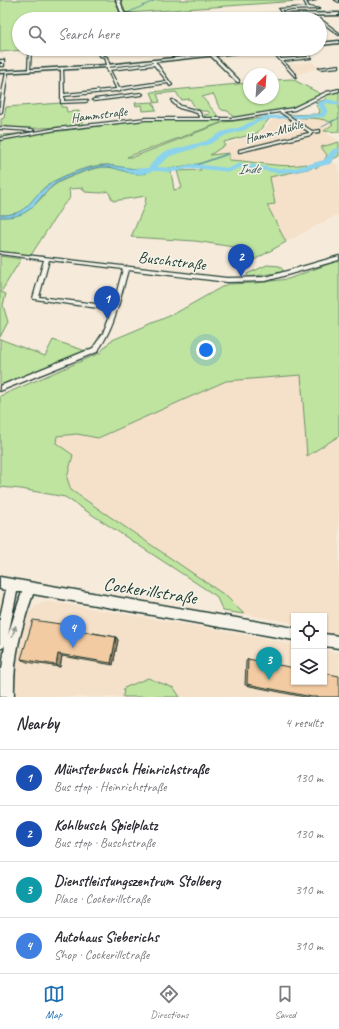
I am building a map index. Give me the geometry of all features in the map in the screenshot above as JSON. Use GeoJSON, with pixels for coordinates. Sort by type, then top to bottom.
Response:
{"type":"FeatureCollection","features":[{"type":"Feature","properties":{"kind":"main road"},"geometry":{"type":"LineString","coordinates":[[118,0],[122,12]]}},
{"type":"Feature","properties":{"kind":"main road"},"geometry":{"type":"LineString","coordinates":[[327,14],[339,14]]}},
{"type":"Feature","properties":{"kind":"main road"},"geometry":{"type":"LineString","coordinates":[[327,43],[339,42]]}},
{"type":"Feature","properties":{"kind":"main road"},"geometry":{"type":"LineString","coordinates":[[0,72],[108,67],[204,56]]}},
{"type":"Feature","properties":{"kind":"main road","name":"Cockerillstraße"},"geometry":{"type":"LineString","coordinates":[[0,583],[291,633]]}},
{"type":"Feature","properties":{"kind":"main road"},"geometry":{"type":"LineString","coordinates":[[0,643],[12,585]]}},
{"type":"Feature","properties":{"kind":"main road"},"geometry":{"type":"LineString","coordinates":[[7,697],[6,672],[11,643],[29,588]]}},
{"type":"Feature","properties":{"kind":"main road"},"geometry":{"type":"LineString","coordinates":[[327,640],[339,642]]}},
{"type":"Feature","properties":{"kind":"main road"},"geometry":{"type":"LineString","coordinates":[[0,675],[7,697]]}},
{"type":"Feature","properties":{"kind":"street"},"geometry":{"type":"LineString","coordinates":[[308,8],[305,1],[315,0]]}},
{"type":"Feature","properties":{"kind":"street"},"geometry":{"type":"LineString","coordinates":[[281,12],[280,9],[318,9]]}},
{"type":"Feature","properties":{"kind":"street"},"geometry":{"type":"LineString","coordinates":[[327,26],[339,34]]}},
{"type":"Feature","properties":{"kind":"street"},"geometry":{"type":"LineString","coordinates":[[29,70],[30,56]]}},
{"type":"Feature","properties":{"kind":"street"},"geometry":{"type":"LineString","coordinates":[[104,56],[106,57],[108,67],[117,89],[122,96]]}},
{"type":"Feature","properties":{"kind":"street"},"geometry":{"type":"LineString","coordinates":[[212,56],[238,82]]}},
{"type":"Feature","properties":{"kind":"street"},"geometry":{"type":"LineString","coordinates":[[277,56],[295,76]]}},
{"type":"Feature","properties":{"kind":"street"},"geometry":{"type":"LineString","coordinates":[[281,60],[310,58]]}},
{"type":"Feature","properties":{"kind":"street"},"geometry":{"type":"LineString","coordinates":[[0,61],[3,61],[3,65],[0,65]]}},
{"type":"Feature","properties":{"kind":"street"},"geometry":{"type":"LineString","coordinates":[[62,95],[169,84],[153,63]]}},
{"type":"Feature","properties":{"kind":"street"},"geometry":{"type":"LineString","coordinates":[[320,68],[339,66]]}},
{"type":"Feature","properties":{"kind":"street"},"geometry":{"type":"LineString","coordinates":[[62,68],[62,102],[86,101]]}},
{"type":"Feature","properties":{"kind":"street"},"geometry":{"type":"LineString","coordinates":[[0,110],[7,72]]}},
{"type":"Feature","properties":{"kind":"street","name":"Hammstraße"},"geometry":{"type":"LineString","coordinates":[[0,139],[57,129],[156,118],[232,119],[282,113],[294,109],[327,93],[339,90]]}},
{"type":"Feature","properties":{"kind":"street"},"geometry":{"type":"LineString","coordinates":[[94,100],[141,94]]}},
{"type":"Feature","properties":{"kind":"street"},"geometry":{"type":"LineString","coordinates":[[173,101],[180,107],[198,112],[202,119]]}},
{"type":"Feature","properties":{"kind":"street","name":"Hamm-Mühle"},"geometry":{"type":"LineString","coordinates":[[282,113],[311,132]]}},
{"type":"Feature","properties":{"kind":"street"},"geometry":{"type":"LineString","coordinates":[[0,128],[14,130],[57,129]]}},
{"type":"Feature","properties":{"kind":"street"},"geometry":{"type":"LineString","coordinates":[[14,130],[16,135]]}},
{"type":"Feature","properties":{"kind":"street","name":"Hamm-Mühle"},"geometry":{"type":"LineString","coordinates":[[240,151],[286,139],[306,136],[311,132],[319,131]]}},
{"type":"Feature","properties":{"kind":"street","name":"Buschstraße"},"geometry":{"type":"LineString","coordinates":[[0,254],[246,280],[266,279],[339,258]]}},
{"type":"Feature","properties":{"kind":"street"},"geometry":{"type":"LineString","coordinates":[[47,259],[36,298],[114,308]]}},
{"type":"Feature","properties":{"kind":"street"},"geometry":{"type":"LineString","coordinates":[[0,389],[95,350],[103,339],[126,268]]}},
{"type":"Feature","properties":{"kind":"shaded area"},"geometry":{"type":"Polygon","coordinates":[[[312,62],[318,68],[297,75],[288,64],[312,62]]]}},
{"type":"Feature","properties":{"kind":"shaded area"},"geometry":{"type":"Polygon","coordinates":[[[282,116],[297,119],[321,118],[333,124],[324,131],[339,141],[321,147],[327,155],[324,161],[313,164],[316,168],[333,161],[339,166],[339,214],[286,242],[267,205],[275,204],[270,176],[311,169],[306,164],[292,167],[229,160],[229,153],[209,155],[232,142],[260,133],[274,118],[282,116]]]}},
{"type":"Feature","properties":{"kind":"shaded area"},"geometry":{"type":"Polygon","coordinates":[[[301,375],[307,455],[339,436],[339,635],[327,633],[327,613],[291,613],[291,622],[244,614],[226,596],[71,490],[67,478],[73,455],[56,443],[57,436],[77,434],[98,438],[226,381],[301,375]]]}},
{"type":"Feature","properties":{"kind":"shaded area"},"geometry":{"type":"Polygon","coordinates":[[[41,602],[51,602],[225,631],[291,644],[291,685],[327,685],[327,651],[339,653],[339,697],[180,697],[174,688],[124,688],[123,697],[17,697],[14,666],[16,652],[27,617],[31,610],[41,602]]]}},
{"type":"Feature","properties":{"kind":"green space"},"geometry":{"type":"Polygon","coordinates":[[[0,0],[116,0],[120,12],[12,12],[12,51],[0,52],[0,0]]]}},
{"type":"Feature","properties":{"kind":"green space"},"geometry":{"type":"Polygon","coordinates":[[[121,0],[312,0],[142,12],[125,12],[121,0]]]}},
{"type":"Feature","properties":{"kind":"green space"},"geometry":{"type":"Polygon","coordinates":[[[292,79],[321,94],[288,109],[234,118],[228,111],[220,108],[213,94],[202,97],[218,116],[227,119],[206,118],[204,115],[210,114],[208,111],[201,111],[197,109],[190,99],[181,100],[176,92],[157,94],[160,102],[153,103],[156,110],[143,111],[142,105],[136,106],[135,103],[155,102],[151,92],[243,84],[243,104],[279,104],[279,80],[292,79]]]}},
{"type":"Feature","properties":{"kind":"green space"},"geometry":{"type":"Polygon","coordinates":[[[339,90],[339,132],[324,131],[333,124],[331,123],[334,120],[330,122],[287,115],[319,114],[320,110],[316,106],[318,104],[315,103],[327,99],[324,96],[339,90]]]}},
{"type":"Feature","properties":{"kind":"green space"},"geometry":{"type":"Polygon","coordinates":[[[61,103],[61,107],[66,107],[67,112],[79,111],[83,126],[17,129],[1,125],[1,119],[4,118],[6,107],[61,103]]]}},
{"type":"Feature","properties":{"kind":"green space"},"geometry":{"type":"Polygon","coordinates":[[[271,117],[257,133],[224,142],[225,145],[210,155],[229,153],[229,160],[287,166],[306,164],[312,168],[270,177],[275,204],[267,205],[286,242],[240,268],[238,267],[240,248],[195,241],[131,237],[145,204],[146,196],[113,201],[108,191],[101,193],[85,192],[83,188],[69,189],[69,199],[64,204],[31,255],[0,252],[0,217],[24,213],[38,202],[49,190],[66,179],[91,169],[102,167],[140,173],[152,170],[124,169],[111,165],[86,168],[52,182],[39,193],[30,204],[19,212],[0,215],[0,135],[61,131],[147,120],[221,120],[220,123],[127,157],[133,157],[224,122],[271,117]],[[197,164],[157,170],[171,171],[174,190],[182,188],[177,171],[201,170],[197,164]]]}},
{"type":"Feature","properties":{"kind":"green space"},"geometry":{"type":"Polygon","coordinates":[[[339,142],[339,156],[316,168],[312,164],[324,161],[327,155],[321,147],[339,142]]]}},
{"type":"Feature","properties":{"kind":"green space"},"geometry":{"type":"Polygon","coordinates":[[[0,256],[21,259],[1,292],[6,294],[3,305],[8,322],[0,337],[0,256]]]}},
{"type":"Feature","properties":{"kind":"green space"},"geometry":{"type":"Polygon","coordinates":[[[339,260],[339,436],[307,456],[301,375],[226,381],[98,438],[77,434],[57,436],[56,443],[73,455],[67,478],[71,490],[226,596],[244,614],[223,611],[216,596],[65,497],[21,489],[0,487],[0,396],[100,353],[110,341],[174,314],[227,284],[255,283],[288,279],[339,260]]]}},
{"type":"Feature","properties":{"kind":"green space"},"geometry":{"type":"Polygon","coordinates":[[[267,265],[280,266],[284,272],[248,277],[247,274],[267,265]]]}},
{"type":"Feature","properties":{"kind":"green space"},"geometry":{"type":"Polygon","coordinates":[[[0,339],[45,356],[53,340],[86,351],[0,386],[0,339]]]}},
{"type":"Feature","properties":{"kind":"green space"},"geometry":{"type":"Polygon","coordinates":[[[148,678],[174,688],[180,697],[123,697],[124,688],[148,678]]]}},
{"type":"Feature","properties":{"kind":"water"},"geometry":{"type":"Polygon","coordinates":[[[107,165],[143,170],[146,173],[136,174],[107,167],[89,169],[60,181],[52,186],[29,210],[22,214],[12,217],[0,217],[0,215],[18,212],[23,209],[43,189],[63,177],[85,169],[107,165]]]}},
{"type":"Feature","properties":{"kind":"building"},"geometry":{"type":"Polygon","coordinates":[[[33,620],[74,626],[73,630],[116,637],[111,663],[58,654],[56,665],[21,659],[33,620]]]}},
{"type":"Feature","properties":{"kind":"building"},"geometry":{"type":"Polygon","coordinates":[[[248,659],[291,667],[291,685],[327,685],[327,674],[339,676],[339,697],[312,697],[247,684],[248,659]]]}},
{"type":"Feature","properties":{"kind":"waterway"},"geometry":{"type":"LineString","coordinates":[[129,12],[156,0]]}},
{"type":"Feature","properties":{"kind":"waterway","name":"Inde"},"geometry":{"type":"LineString","coordinates":[[130,171],[141,172],[151,170],[160,159],[167,154],[192,146],[208,143],[224,133],[243,129],[252,123],[268,117],[322,116],[325,111],[320,103],[327,101],[339,104]]}},
{"type":"Feature","properties":{"kind":"waterway"},"geometry":{"type":"LineString","coordinates":[[322,127],[339,118]]}},
{"type":"Feature","properties":{"kind":"waterway","name":"Inde"},"geometry":{"type":"LineString","coordinates":[[154,169],[173,170],[193,166],[230,170],[238,166],[248,166],[278,171],[295,170],[327,162],[336,151],[339,150]]}},
{"type":"Feature","properties":{"kind":"waterway"},"geometry":{"type":"LineString","coordinates":[[193,166],[228,154]]}},
{"type":"Feature","properties":{"kind":"place","name":"Kohlbusch Spielplatz"},"geometry":{"type":"Point","coordinates":[241,277]}},
{"type":"Feature","properties":{"kind":"place","name":"Münsterbusch Heinrichstraße"},"geometry":{"type":"Point","coordinates":[107,319]}},
{"type":"Feature","properties":{"kind":"place","name":"Autohaus Sieberichs"},"geometry":{"type":"Point","coordinates":[73,648]}},
{"type":"Feature","properties":{"kind":"place","name":"Dienstleistungszentrum Stolberg"},"geometry":{"type":"Point","coordinates":[269,680]}}]}
